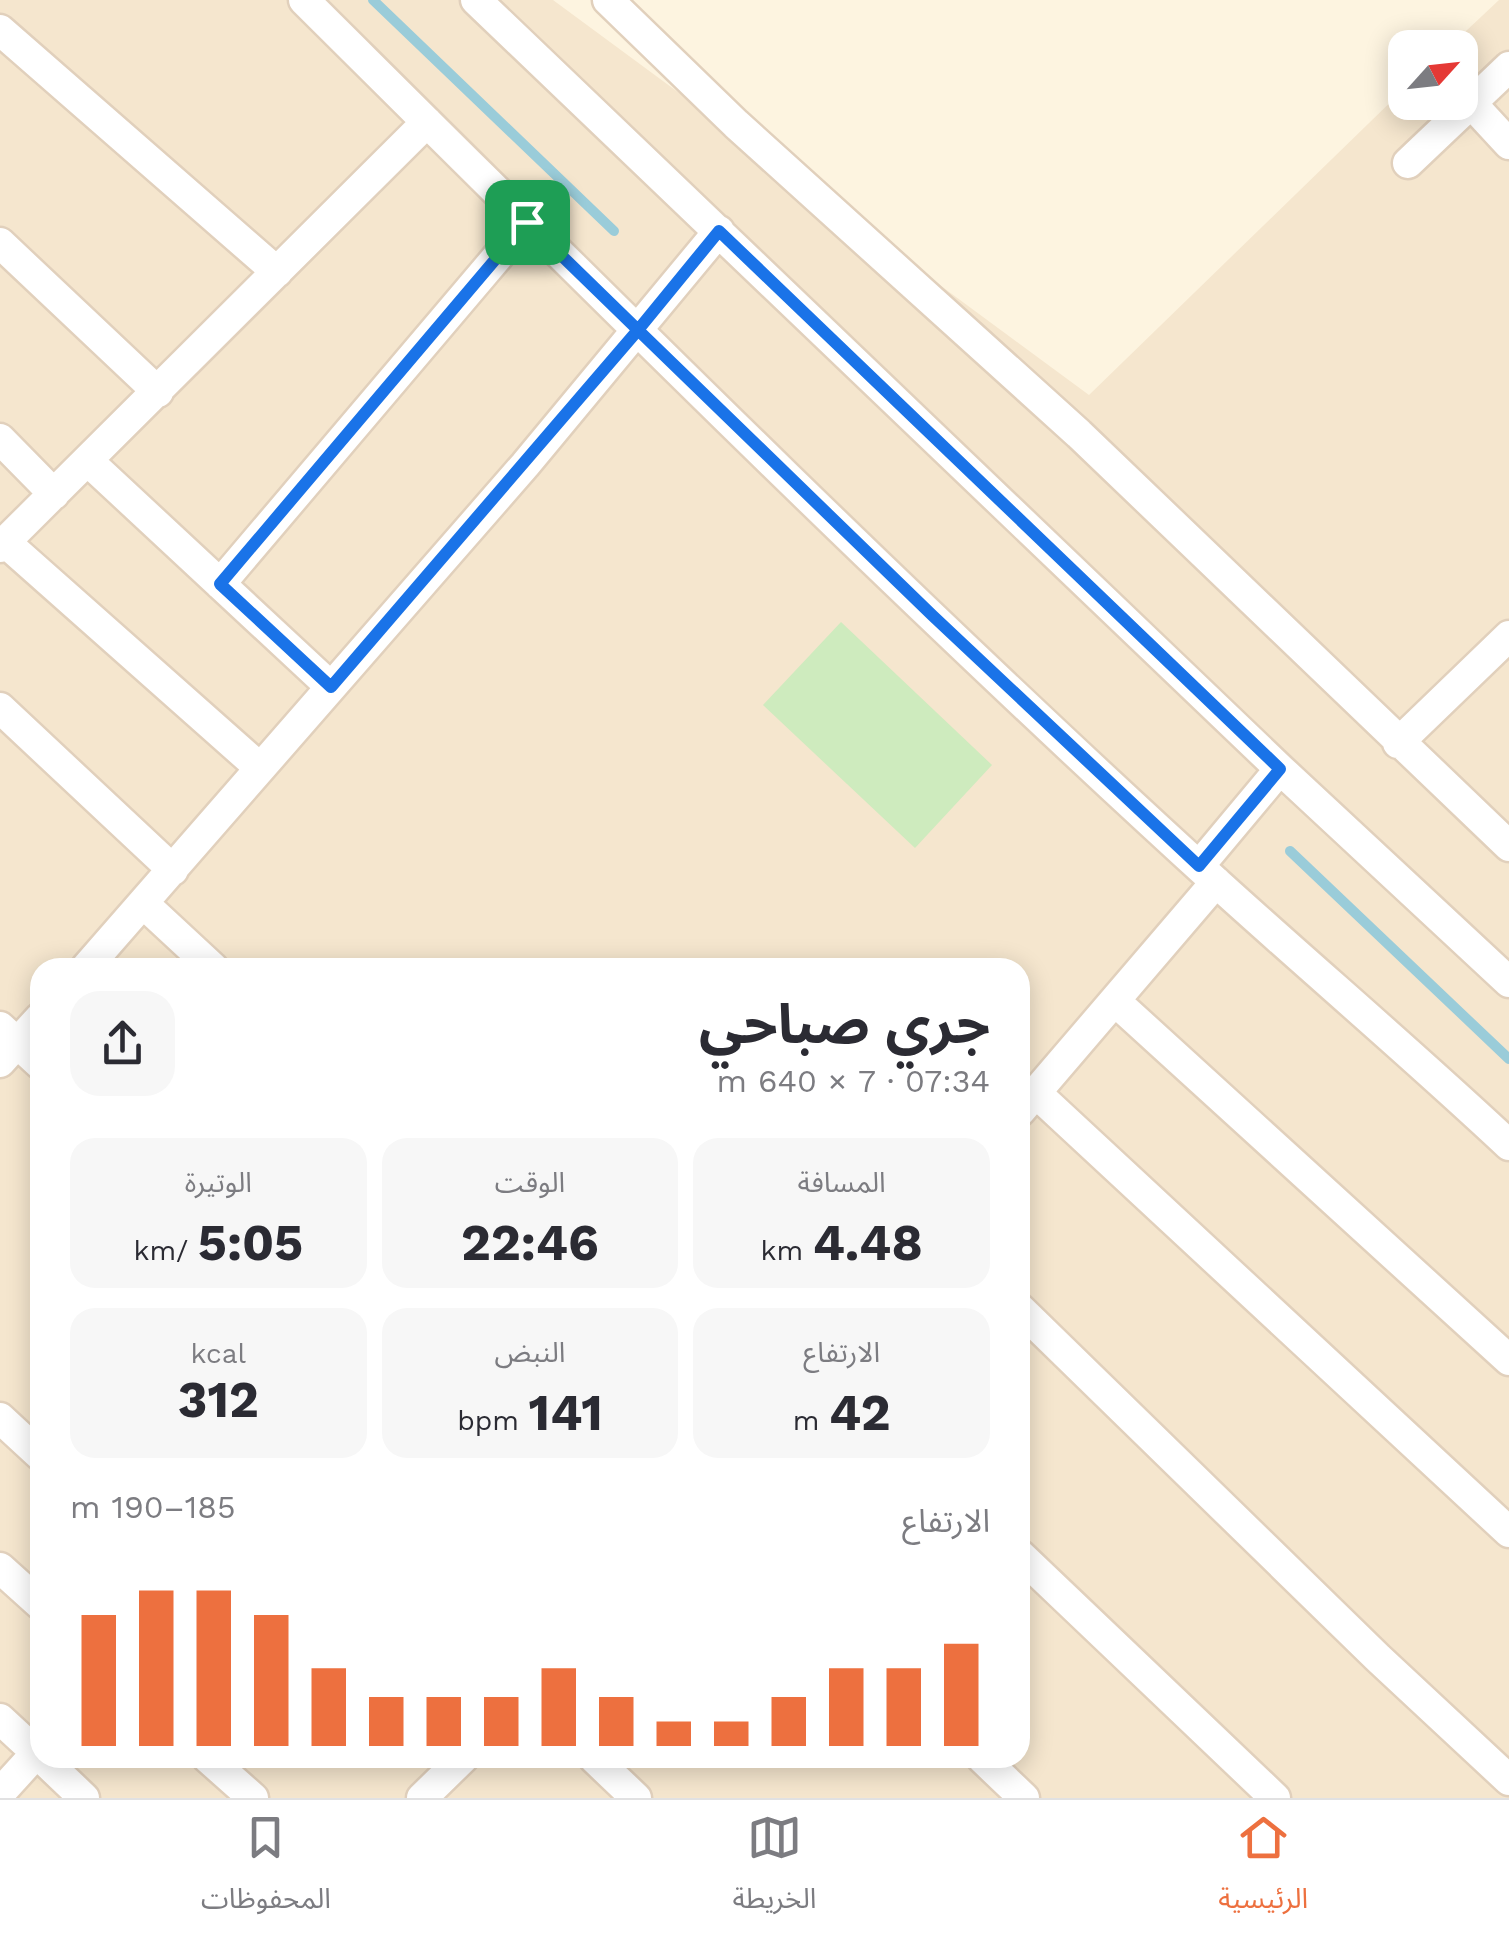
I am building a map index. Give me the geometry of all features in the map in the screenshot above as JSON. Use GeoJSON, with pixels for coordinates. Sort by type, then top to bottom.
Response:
{"type":"FeatureCollection","features":[{"type":"Feature","properties":{"kind":"street"},"geometry":{"type":"LineString","coordinates":[[304,0],[527,222],[647,320],[933,616],[1509,1145]]}},
{"type":"Feature","properties":{"kind":"street"},"geometry":{"type":"LineString","coordinates":[[476,0],[719,231],[1273,778],[1509,982]]}},
{"type":"Feature","properties":{"kind":"street"},"geometry":{"type":"LineString","coordinates":[[608,0],[736,124],[1079,434],[1509,846]]}},
{"type":"Feature","properties":{"kind":"street"},"geometry":{"type":"LineString","coordinates":[[0,30],[277,272]]}},
{"type":"Feature","properties":{"kind":"street"},"geometry":{"type":"LineString","coordinates":[[1478,97],[1509,67]]}},
{"type":"Feature","properties":{"kind":"street"},"geometry":{"type":"LineString","coordinates":[[1478,110],[1509,144]]}},
{"type":"Feature","properties":{"kind":"street"},"geometry":{"type":"LineString","coordinates":[[1408,163],[1454,120]]}},
{"type":"Feature","properties":{"kind":"street"},"geometry":{"type":"LineString","coordinates":[[260,768],[2,544],[427,122]]}},
{"type":"Feature","properties":{"kind":"street"},"geometry":{"type":"LineString","coordinates":[[220,584],[527,222]]}},
{"type":"Feature","properties":{"kind":"street"},"geometry":{"type":"LineString","coordinates":[[95,958],[647,320],[719,231]]}},
{"type":"Feature","properties":{"kind":"street"},"geometry":{"type":"LineString","coordinates":[[0,242],[158,392]]}},
{"type":"Feature","properties":{"kind":"street"},"geometry":{"type":"LineString","coordinates":[[0,439],[54,494]]}},
{"type":"Feature","properties":{"kind":"street"},"geometry":{"type":"LineString","coordinates":[[88,462],[331,687]]}},
{"type":"Feature","properties":{"kind":"street"},"geometry":{"type":"LineString","coordinates":[[1398,743],[1509,636]]}},
{"type":"Feature","properties":{"kind":"street"},"geometry":{"type":"LineString","coordinates":[[0,708],[173,870]]}},
{"type":"Feature","properties":{"kind":"street"},"geometry":{"type":"LineString","coordinates":[[1030,1100],[1115,1001],[1273,778]]}},
{"type":"Feature","properties":{"kind":"street"},"geometry":{"type":"LineString","coordinates":[[144,904],[201,958]]}},
{"type":"Feature","properties":{"kind":"street"},"geometry":{"type":"LineString","coordinates":[[1115,1001],[1509,1360]]}},
{"type":"Feature","properties":{"kind":"street"},"geometry":{"type":"LineString","coordinates":[[30,1026],[6,1044],[30,1058]]}},
{"type":"Feature","properties":{"kind":"street"},"geometry":{"type":"LineString","coordinates":[[1030,1104],[1509,1532]]}},
{"type":"Feature","properties":{"kind":"street"},"geometry":{"type":"LineString","coordinates":[[1030,1319],[1509,1780]]}},
{"type":"Feature","properties":{"kind":"street"},"geometry":{"type":"LineString","coordinates":[[0,1418],[30,1446]]}},
{"type":"Feature","properties":{"kind":"street"},"geometry":{"type":"LineString","coordinates":[[1030,1565],[1275,1798]]}},
{"type":"Feature","properties":{"kind":"street"},"geometry":{"type":"LineString","coordinates":[[0,1568],[30,1595]]}},
{"type":"Feature","properties":{"kind":"street"},"geometry":{"type":"LineString","coordinates":[[0,1719],[30,1745]]}},
{"type":"Feature","properties":{"kind":"street"},"geometry":{"type":"LineString","coordinates":[[0,1793],[30,1764]]}},
{"type":"Feature","properties":{"kind":"street"},"geometry":{"type":"LineString","coordinates":[[54,1768],[84,1798]]}},
{"type":"Feature","properties":{"kind":"street"},"geometry":{"type":"LineString","coordinates":[[219,1768],[253,1798]]}},
{"type":"Feature","properties":{"kind":"street"},"geometry":{"type":"LineString","coordinates":[[422,1798],[453,1768]]}},
{"type":"Feature","properties":{"kind":"street"},"geometry":{"type":"LineString","coordinates":[[604,1768],[636,1798]]}},
{"type":"Feature","properties":{"kind":"street"},"geometry":{"type":"LineString","coordinates":[[992,1768],[1024,1798]]}},
{"type":"Feature","properties":{"kind":"shaded area"},"geometry":{"type":"Polygon","coordinates":[[[0,0],[553,0],[1089,395],[1388,105],[1388,120],[1478,120],[1478,30],[1467,30],[1499,0],[1509,0],[1509,1798],[0,1798],[0,0]]]}},
{"type":"Feature","properties":{"kind":"green space"},"geometry":{"type":"Polygon","coordinates":[[[841,622],[992,765],[915,848],[763,705],[841,622]]]}},
{"type":"Feature","properties":{"kind":"waterway"},"geometry":{"type":"LineString","coordinates":[[373,0],[614,231]]}},
{"type":"Feature","properties":{"kind":"waterway"},"geometry":{"type":"LineString","coordinates":[[1290,851],[1509,1059]]}},
{"type":"Feature","properties":{"kind":"route"},"geometry":{"type":"LineString","coordinates":[[527,222],[220,584],[331,687],[638,330],[1199,866],[1266,788],[1280,769],[719,231],[638,330],[527,222]]}}]}
